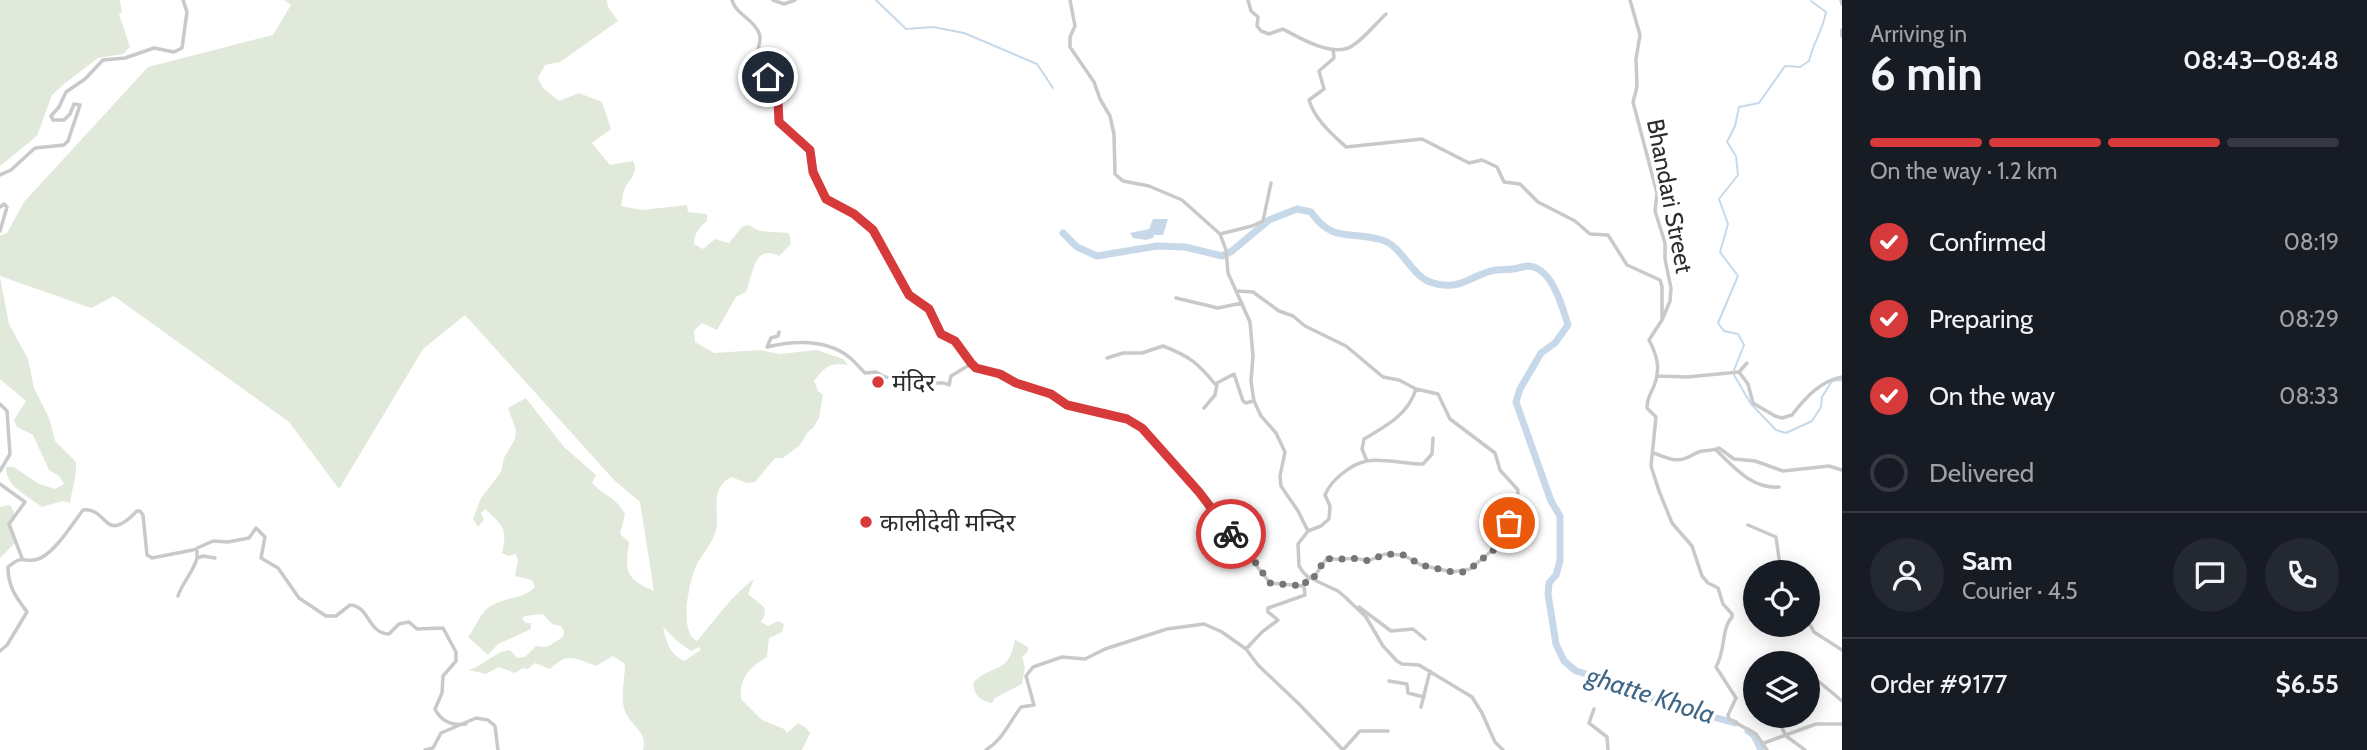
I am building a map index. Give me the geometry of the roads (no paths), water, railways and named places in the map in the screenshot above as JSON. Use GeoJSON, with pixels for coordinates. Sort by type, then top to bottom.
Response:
{"type":"FeatureCollection","features":[{"type":"Feature","properties":{"kind":"street"},"geometry":{"type":"LineString","coordinates":[[0,176],[11,170],[35,148],[59,146],[68,141],[80,105],[74,104],[64,120],[53,120],[51,116],[59,107],[65,92],[86,78],[99,62],[108,58],[125,58],[152,48],[174,52],[182,48],[187,12],[183,0]]}},
{"type":"Feature","properties":{"kind":"street"},"geometry":{"type":"LineString","coordinates":[[732,0],[735,8],[751,21],[760,35],[758,59],[776,93],[779,122],[810,150],[813,172],[826,199],[854,214],[873,230],[909,295],[929,309],[941,334],[955,341],[976,368],[1000,374],[1016,383],[1051,394],[1067,405],[1127,419],[1142,428],[1199,492],[1270,583],[1304,586]]}},
{"type":"Feature","properties":{"kind":"street"},"geometry":{"type":"LineString","coordinates":[[772,0],[784,4],[795,0]]}},
{"type":"Feature","properties":{"kind":"street"},"geometry":{"type":"LineString","coordinates":[[1070,0],[1075,26],[1070,37],[1070,47],[1094,82],[1110,116],[1114,134],[1115,174],[1123,181],[1149,186],[1182,200],[1220,234],[1226,250],[1227,264],[1250,322],[1254,401],[1261,416],[1276,433],[1285,452],[1281,486],[1308,531]]}},
{"type":"Feature","properties":{"kind":"street"},"geometry":{"type":"LineString","coordinates":[[1248,0],[1251,11],[1258,17],[1257,26],[1261,31],[1269,34],[1283,29],[1306,42],[1333,49],[1350,48],[1386,15]]}},
{"type":"Feature","properties":{"kind":"street","name":"Bhandari Street"},"geometry":{"type":"LineString","coordinates":[[1630,0],[1640,35],[1636,59],[1637,87],[1633,102],[1657,193],[1655,211],[1665,243],[1665,259],[1671,288],[1670,301],[1662,320],[1649,340],[1657,356],[1657,376],[1647,397],[1647,408],[1656,417],[1651,466],[1672,523],[1692,547],[1702,576],[1718,588],[1723,604],[1732,614],[1726,624],[1722,655],[1716,667],[1736,698],[1728,715],[1729,719],[1756,734],[1764,743]]}},
{"type":"Feature","properties":{"kind":"street"},"geometry":{"type":"LineString","coordinates":[[1842,30],[1842,36]]}},
{"type":"Feature","properties":{"kind":"street"},"geometry":{"type":"LineString","coordinates":[[1333,49],[1334,58],[1319,71],[1324,89],[1309,100],[1312,111],[1346,147],[1422,139],[1469,163],[1482,160],[1497,167],[1504,182],[1520,184],[1538,202],[1575,221],[1590,234],[1608,235],[1627,265],[1660,280],[1662,320]]}},
{"type":"Feature","properties":{"kind":"street"},"geometry":{"type":"LineString","coordinates":[[1220,234],[1263,221],[1271,183]]}},
{"type":"Feature","properties":{"kind":"street"},"geometry":{"type":"LineString","coordinates":[[0,207],[4,204],[7,207],[0,231]]}},
{"type":"Feature","properties":{"kind":"street"},"geometry":{"type":"LineString","coordinates":[[1237,291],[1253,292],[1279,311],[1346,346],[1383,377],[1437,394],[1450,419],[1495,453],[1500,470],[1518,490],[1517,503],[1502,543],[1463,572],[1421,565],[1404,555],[1385,554],[1368,561],[1353,556],[1337,561],[1326,558],[1314,577],[1308,577]]}},
{"type":"Feature","properties":{"kind":"street"},"geometry":{"type":"LineString","coordinates":[[1176,298],[1218,308],[1242,303]]}},
{"type":"Feature","properties":{"kind":"street"},"geometry":{"type":"LineString","coordinates":[[779,331],[778,336],[771,338],[767,347],[813,342],[848,356],[866,373],[908,378],[920,383],[944,383],[949,386],[951,376],[971,363]]}},
{"type":"Feature","properties":{"kind":"street"},"geometry":{"type":"LineString","coordinates":[[1107,358],[1123,353],[1142,353],[1163,346],[1190,358],[1217,384]]}},
{"type":"Feature","properties":{"kind":"street"},"geometry":{"type":"LineString","coordinates":[[1740,372],[1746,363]]}},
{"type":"Feature","properties":{"kind":"street"},"geometry":{"type":"LineString","coordinates":[[1657,376],[1687,377],[1740,372]]}},
{"type":"Feature","properties":{"kind":"street"},"geometry":{"type":"LineString","coordinates":[[1740,372],[1748,383],[1753,403],[1782,418],[1792,415],[1799,402],[1830,379],[1842,377]]}},
{"type":"Feature","properties":{"kind":"street"},"geometry":{"type":"LineString","coordinates":[[1204,408],[1215,395],[1217,384],[1234,374],[1244,402],[1254,401]]}},
{"type":"Feature","properties":{"kind":"street"},"geometry":{"type":"LineString","coordinates":[[1367,461],[1362,449],[1364,439],[1393,421],[1410,405],[1416,389]]}},
{"type":"Feature","properties":{"kind":"street"},"geometry":{"type":"LineString","coordinates":[[0,404],[7,411],[10,454],[0,471]]}},
{"type":"Feature","properties":{"kind":"street"},"geometry":{"type":"LineString","coordinates":[[1433,438],[1432,454],[1423,464],[1367,461],[1350,469],[1332,484],[1325,495],[1330,506],[1329,519],[1321,526],[1308,531],[1298,544],[1299,566],[1308,577],[1338,591],[1366,617],[1383,646],[1397,661],[1419,665],[1472,697],[1495,742],[1503,750]]}},
{"type":"Feature","properties":{"kind":"street"},"geometry":{"type":"LineString","coordinates":[[1653,453],[1674,460],[1684,459],[1701,451],[1723,449],[1734,459],[1768,464],[1783,471],[1829,466],[1842,470]]}},
{"type":"Feature","properties":{"kind":"street"},"geometry":{"type":"LineString","coordinates":[[1716,450],[1747,478],[1765,488],[1779,487]]}},
{"type":"Feature","properties":{"kind":"street"},"geometry":{"type":"LineString","coordinates":[[0,484],[25,502],[9,523],[22,558]]}},
{"type":"Feature","properties":{"kind":"street"},"geometry":{"type":"LineString","coordinates":[[0,651],[8,645],[27,612],[13,594],[8,579],[8,567],[22,558],[37,559],[47,554],[83,510],[88,509],[108,524],[116,526],[123,525],[137,511],[140,512],[143,515],[147,540],[146,551],[152,558],[197,548],[214,541],[228,542],[250,538],[256,528],[265,537],[261,558],[278,568],[299,598],[326,616],[336,616],[351,605],[357,605],[364,610],[370,624],[381,633],[389,634],[399,624],[409,622],[417,629],[439,626],[443,628],[456,652],[456,661],[443,676],[442,693],[435,709],[443,721],[466,724]]}},
{"type":"Feature","properties":{"kind":"street"},"geometry":{"type":"LineString","coordinates":[[1748,525],[1776,537],[1779,560]]}},
{"type":"Feature","properties":{"kind":"street"},"geometry":{"type":"LineString","coordinates":[[178,596],[185,579],[193,572],[197,548]]}},
{"type":"Feature","properties":{"kind":"street"},"geometry":{"type":"LineString","coordinates":[[197,558],[215,558]]}},
{"type":"Feature","properties":{"kind":"street"},"geometry":{"type":"LineString","coordinates":[[1246,649],[1278,620],[1268,612],[1268,608],[1305,594],[1304,586],[1308,577]]}},
{"type":"Feature","properties":{"kind":"street"},"geometry":{"type":"LineString","coordinates":[[1351,603],[1391,632],[1413,629],[1424,639]]}},
{"type":"Feature","properties":{"kind":"street"},"geometry":{"type":"LineString","coordinates":[[986,750],[1005,733],[1021,707],[1034,705],[1027,676],[1033,667],[1062,657],[1085,659],[1105,649],[1167,629],[1205,624],[1246,649],[1258,666],[1343,750],[1360,731],[1388,731]]}},
{"type":"Feature","properties":{"kind":"street"},"geometry":{"type":"LineString","coordinates":[[1820,636],[1842,650]]}},
{"type":"Feature","properties":{"kind":"street"},"geometry":{"type":"LineString","coordinates":[[1421,707],[1430,671]]}},
{"type":"Feature","properties":{"kind":"street"},"geometry":{"type":"LineString","coordinates":[[1389,681],[1407,684],[1408,693],[1424,697]]}},
{"type":"Feature","properties":{"kind":"street"},"geometry":{"type":"LineString","coordinates":[[1820,683],[1842,701]]}},
{"type":"Feature","properties":{"kind":"street"},"geometry":{"type":"LineString","coordinates":[[1594,709],[1589,723],[1607,737],[1608,750]]}},
{"type":"Feature","properties":{"kind":"street"},"geometry":{"type":"LineString","coordinates":[[425,750],[433,748],[441,733],[476,718],[488,720],[495,726],[498,750]]}},
{"type":"Feature","properties":{"kind":"street"},"geometry":{"type":"LineString","coordinates":[[1767,750],[1764,743],[1816,724],[1842,724]]}},
{"type":"Feature","properties":{"kind":"street"},"geometry":{"type":"LineString","coordinates":[[1782,728],[1786,736],[1805,750]]}},
{"type":"Feature","properties":{"kind":"water"},"geometry":{"type":"Polygon","coordinates":[[[1153,219],[1168,219],[1163,235],[1154,235],[1146,240],[1133,238],[1130,233],[1149,229],[1153,219]]]}},
{"type":"Feature","properties":{"kind":"waterway"},"geometry":{"type":"LineString","coordinates":[[876,0],[906,29],[933,27],[964,33],[1037,64],[1053,88]]}},
{"type":"Feature","properties":{"kind":"waterway"},"geometry":{"type":"LineString","coordinates":[[1734,370],[1744,345],[1738,334],[1724,331],[1718,323],[1738,276],[1720,252],[1728,224],[1719,199],[1738,175],[1736,156],[1727,142],[1735,126],[1739,107],[1759,103],[1785,66],[1800,67],[1809,61],[1826,12],[1811,1]]}},
{"type":"Feature","properties":{"kind":"waterway","name":"ghatte Khola"},"geometry":{"type":"LineString","coordinates":[[1063,233],[1077,247],[1097,256],[1157,246],[1185,247],[1222,256],[1232,251],[1269,220],[1297,209],[1311,212],[1319,222],[1335,232],[1371,237],[1389,243],[1423,278],[1440,285],[1457,284],[1487,272],[1526,266],[1544,273],[1555,289],[1568,325],[1555,343],[1541,353],[1520,389],[1516,402],[1551,501],[1560,516],[1560,561],[1556,575],[1549,583],[1548,594],[1556,644],[1564,661],[1576,671],[1631,687],[1659,702],[1735,723]]}},
{"type":"Feature","properties":{"kind":"waterway"},"geometry":{"type":"LineString","coordinates":[[1734,375],[1751,404],[1776,430],[1786,433],[1812,421],[1832,381],[1842,380]]}},
{"type":"Feature","properties":{"kind":"waterway","name":"ghatte Khola"},"geometry":{"type":"LineString","coordinates":[[1748,731],[1754,735],[1761,750]]}},
{"type":"Feature","properties":{"kind":"place","name":"मंदिर"},"geometry":{"type":"Point","coordinates":[878,382]}},
{"type":"Feature","properties":{"kind":"place","name":"कालीदेवी मन्दिर"},"geometry":{"type":"Point","coordinates":[866,522]}}]}
